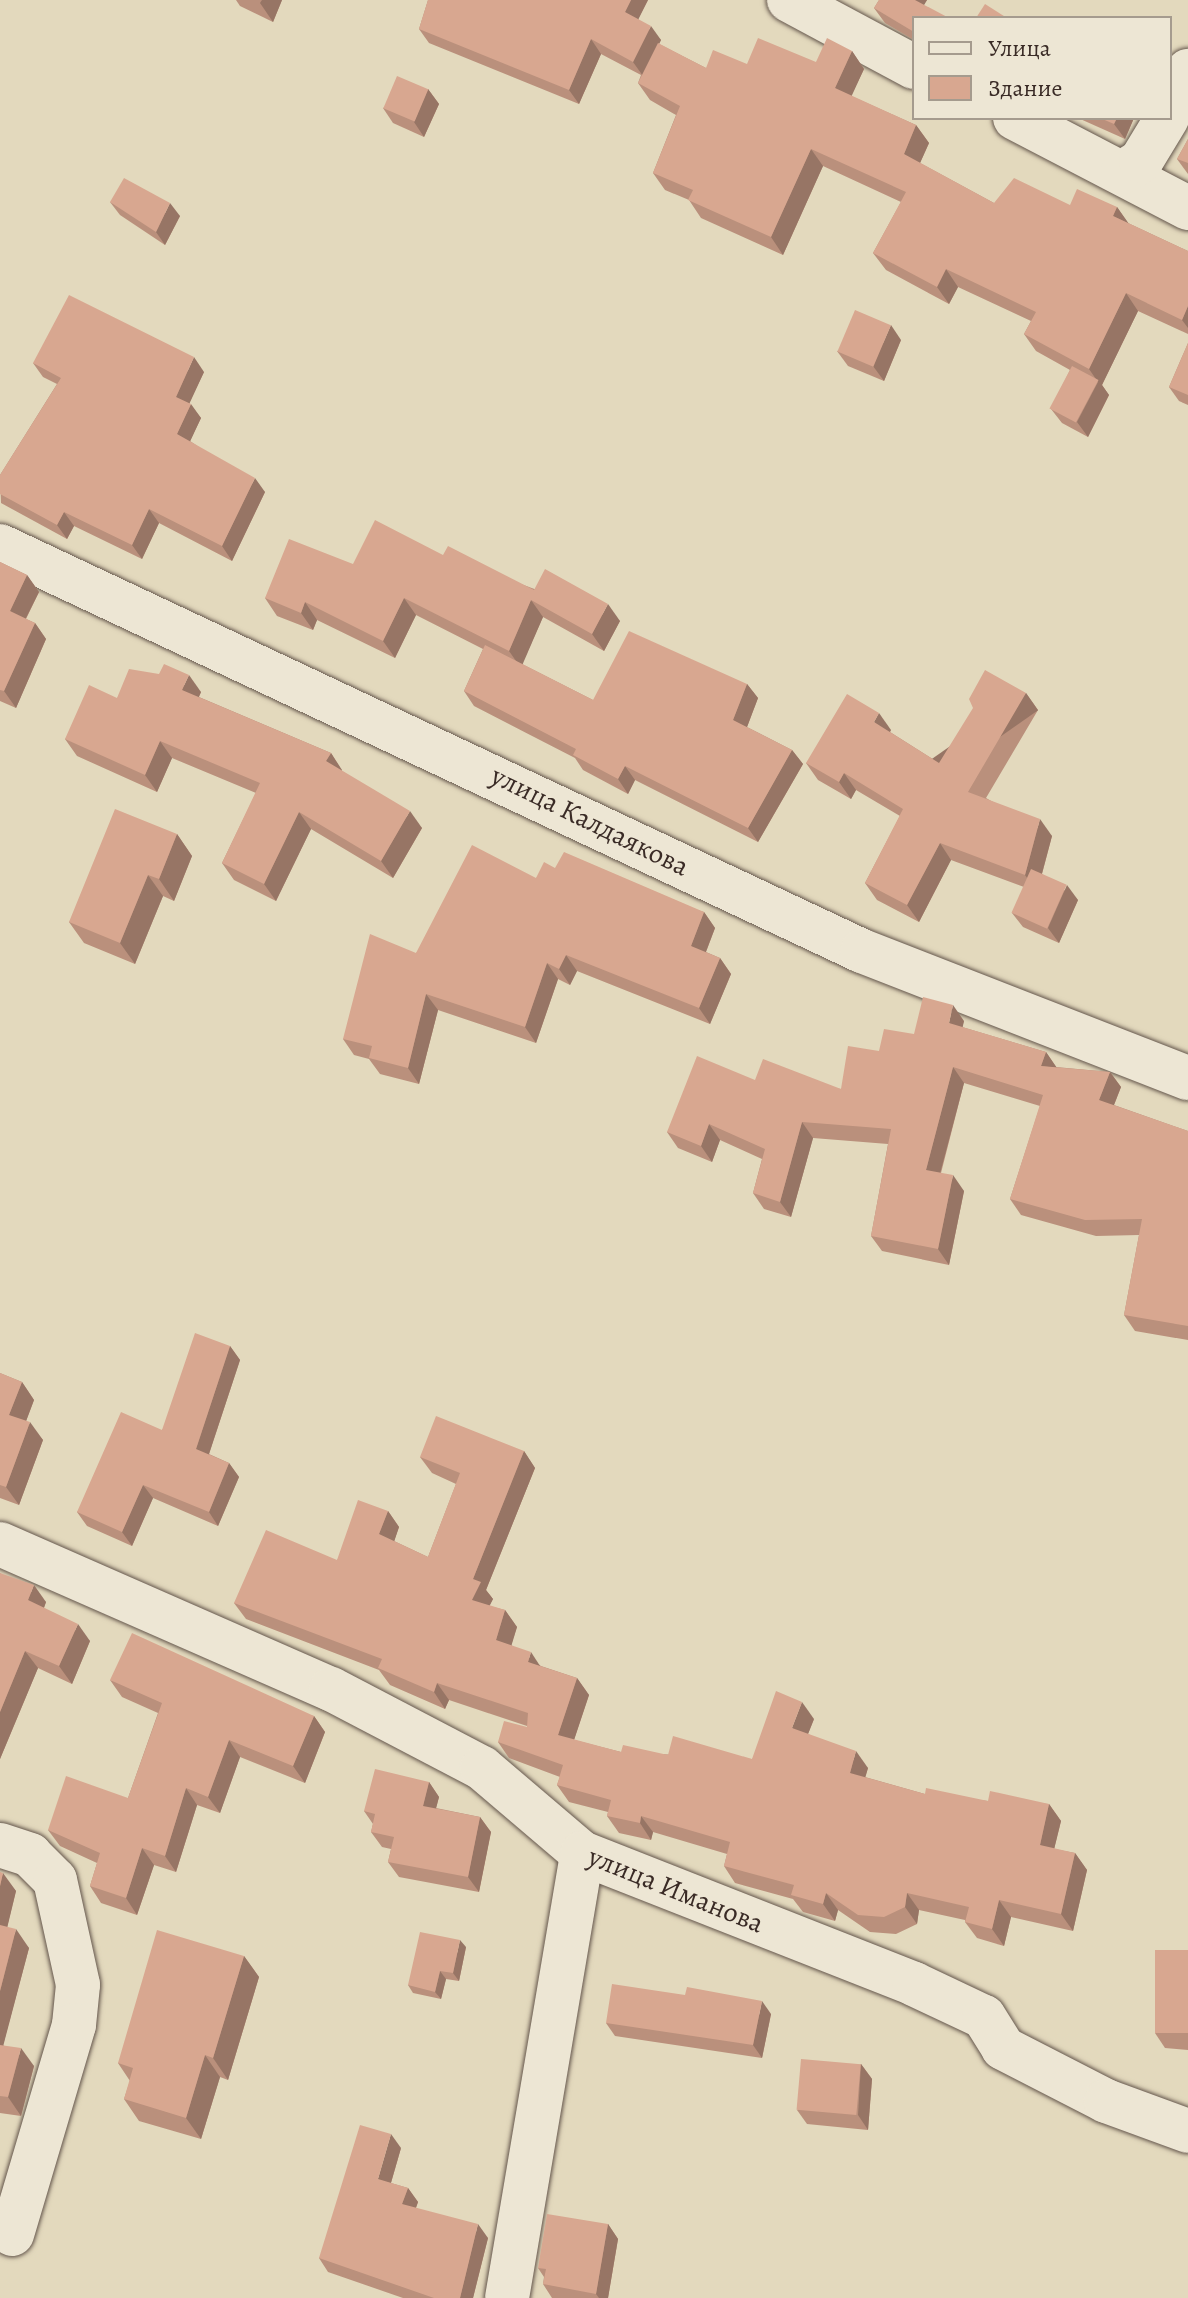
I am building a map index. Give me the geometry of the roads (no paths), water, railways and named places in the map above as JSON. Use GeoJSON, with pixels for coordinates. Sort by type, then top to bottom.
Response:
{"type":"FeatureCollection","features":[{"type":"Feature","properties":{"kind":"street"},"geometry":{"type":"LineString","coordinates":[[789,0],[912,66]]}},
{"type":"Feature","properties":{"kind":"street"},"geometry":{"type":"LineString","coordinates":[[1172,107],[1188,71]]}},
{"type":"Feature","properties":{"kind":"street"},"geometry":{"type":"LineString","coordinates":[[1019,120],[1188,208]]}},
{"type":"Feature","properties":{"kind":"street"},"geometry":{"type":"LineString","coordinates":[[1123,172],[1141,161],[1166,120]]}},
{"type":"Feature","properties":{"kind":"street","name":"улица Калдаякова"},"geometry":{"type":"LineString","coordinates":[[0,546],[862,951],[1188,1078]]}},
{"type":"Feature","properties":{"kind":"street","name":"улица Иманова"},"geometry":{"type":"LineString","coordinates":[[0,1544],[331,1689],[482,1768],[582,1853],[914,1984],[984,2017],[1003,2048],[1106,2101],[1188,2131]]}},
{"type":"Feature","properties":{"kind":"street"},"geometry":{"type":"LineString","coordinates":[[0,1845],[30,1855],[55,1880],[78,1985],[74,2025],[12,2234]]}},
{"type":"Feature","properties":{"kind":"street"},"geometry":{"type":"LineString","coordinates":[[507,2298],[582,1853]]}}]}
